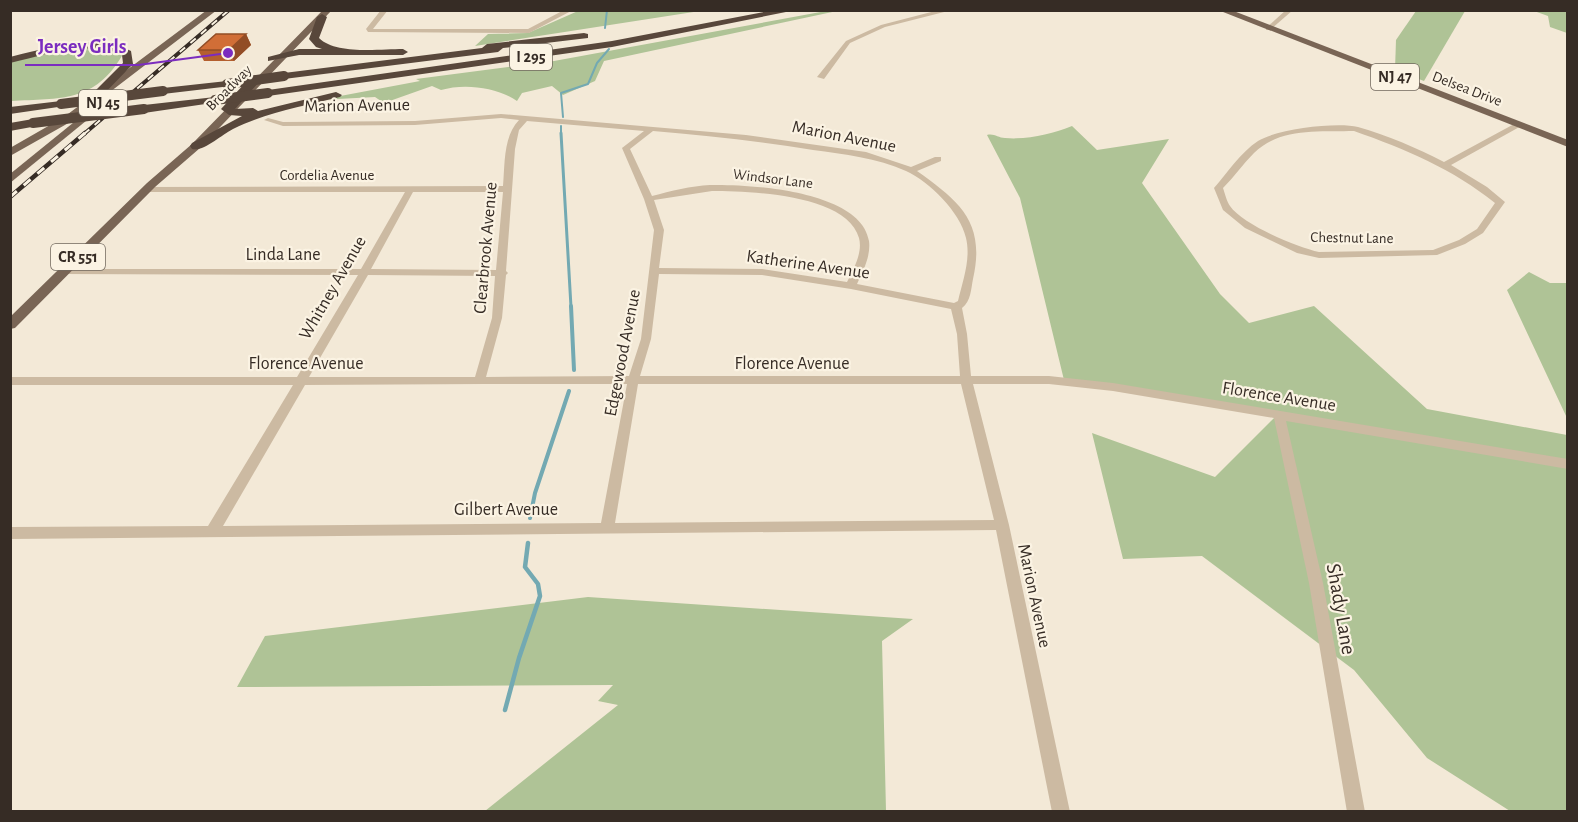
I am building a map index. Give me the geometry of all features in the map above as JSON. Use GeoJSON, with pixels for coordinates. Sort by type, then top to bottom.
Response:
{"type":"FeatureCollection","features":[{"type":"Feature","properties":{"kind":"highway"},"geometry":{"type":"LineString","coordinates":[[655,24],[734,10]]}},
{"type":"Feature","properties":{"kind":"highway","name":"I 295"},"geometry":{"type":"LineString","coordinates":[[10,126],[268,93],[612,44],[792,10]]}},
{"type":"Feature","properties":{"kind":"highway"},"geometry":{"type":"LineString","coordinates":[[325,13],[314,35],[316,42],[325,47],[350,52]]}},
{"type":"Feature","properties":{"kind":"highway","name":"I 295"},"geometry":{"type":"LineString","coordinates":[[10,111],[589,36],[449,51],[350,52]]}},
{"type":"Feature","properties":{"kind":"highway"},"geometry":{"type":"LineString","coordinates":[[253,78],[253,82],[229,106],[227,109],[229,112],[254,112],[612,44]]}},
{"type":"Feature","properties":{"kind":"highway"},"geometry":{"type":"LineString","coordinates":[[10,60],[72,47],[97,46],[122,49],[127,54],[128,64],[95,97]]}},
{"type":"Feature","properties":{"kind":"highway"},"geometry":{"type":"LineString","coordinates":[[272,59],[289,52],[350,52]]}},
{"type":"Feature","properties":{"kind":"highway"},"geometry":{"type":"LineString","coordinates":[[10,105],[61,104]]}},
{"type":"Feature","properties":{"kind":"highway"},"geometry":{"type":"LineString","coordinates":[[196,146],[237,122],[282,106]]}},
{"type":"Feature","properties":{"kind":"main road","name":"NJ 45"},"geometry":{"type":"LineString","coordinates":[[10,180],[213,10]]}},
{"type":"Feature","properties":{"kind":"main road","name":"Delsea Drive"},"geometry":{"type":"LineString","coordinates":[[1222,10],[1568,144]]}},
{"type":"Feature","properties":{"kind":"main road","name":"Broadway"},"geometry":{"type":"LineString","coordinates":[[149,187],[196,146],[325,13]]}},
{"type":"Feature","properties":{"kind":"main road","name":"Broadway"},"geometry":{"type":"LineString","coordinates":[[10,325],[149,187],[200,131],[272,59],[325,13]]}},
{"type":"Feature","properties":{"kind":"main road","name":"NJ 45"},"geometry":{"type":"LineString","coordinates":[[10,153],[56,127],[138,64],[195,25]]}},
{"type":"Feature","properties":{"kind":"street"},"geometry":{"type":"LineString","coordinates":[[385,10],[370,27],[372,32],[529,31],[570,10]]}},
{"type":"Feature","properties":{"kind":"street"},"geometry":{"type":"LineString","coordinates":[[821,77],[848,42],[883,26],[948,10]]}},
{"type":"Feature","properties":{"kind":"street"},"geometry":{"type":"LineString","coordinates":[[1268,29],[1290,10]]}},
{"type":"Feature","properties":{"kind":"street","name":"Marion Avenue"},"geometry":{"type":"LineString","coordinates":[[268,120],[283,124],[415,123],[492,116],[746,137],[866,154],[911,170],[945,195],[967,224],[973,244],[972,265],[963,302],[956,307],[962,334],[966,381],[1002,525],[1061,812]]}},
{"type":"Feature","properties":{"kind":"street","name":"Clearbrook Avenue"},"geometry":{"type":"LineString","coordinates":[[479,382],[497,318],[507,189],[516,129],[525,118]]}},
{"type":"Feature","properties":{"kind":"street"},"geometry":{"type":"LineString","coordinates":[[1446,164],[1519,125]]}},
{"type":"Feature","properties":{"kind":"street","name":"Chestnut Lane"},"geometry":{"type":"LineString","coordinates":[[1355,129],[1446,164],[1478,183],[1500,202],[1480,231],[1462,242],[1434,253],[1327,255],[1300,251],[1248,226],[1226,208],[1218,188],[1238,170],[1253,149],[1270,138],[1299,132],[1355,129]]}},
{"type":"Feature","properties":{"kind":"street","name":"Edgewood Avenue"},"geometry":{"type":"LineString","coordinates":[[607,528],[633,382],[646,339],[659,230],[649,199],[626,148],[650,130]]}},
{"type":"Feature","properties":{"kind":"street"},"geometry":{"type":"LineString","coordinates":[[911,170],[938,159]]}},
{"type":"Feature","properties":{"kind":"street","name":"Cordelia Avenue"},"geometry":{"type":"LineString","coordinates":[[149,187],[507,189]]}},
{"type":"Feature","properties":{"kind":"street","name":"Whitney Avenue"},"geometry":{"type":"LineString","coordinates":[[213,530],[365,272],[411,188]]}},
{"type":"Feature","properties":{"kind":"street","name":"Windsor Lane"},"geometry":{"type":"LineString","coordinates":[[649,199],[688,191],[722,188],[776,193],[828,204],[857,224],[864,237],[864,250],[851,286]]}},
{"type":"Feature","properties":{"kind":"street","name":"Linda Lane"},"geometry":{"type":"LineString","coordinates":[[64,271],[502,273]]}},
{"type":"Feature","properties":{"kind":"street","name":"Katherine Avenue"},"geometry":{"type":"LineString","coordinates":[[655,271],[762,272],[851,286],[956,307]]}},
{"type":"Feature","properties":{"kind":"street","name":"Florence Avenue"},"geometry":{"type":"LineString","coordinates":[[10,381],[1049,380],[1081,382],[1568,464]]}},
{"type":"Feature","properties":{"kind":"street","name":"Shady Lane"},"geometry":{"type":"LineString","coordinates":[[1279,415],[1316,583],[1356,812]]}},
{"type":"Feature","properties":{"kind":"street","name":"Gilbert Avenue"},"geometry":{"type":"LineString","coordinates":[[10,533],[1002,525]]}},
{"type":"Feature","properties":{"kind":"green space"},"geometry":{"type":"Polygon","coordinates":[[[578,11],[700,11],[475,46],[488,34],[528,33],[578,11]]]}},
{"type":"Feature","properties":{"kind":"green space"},"geometry":{"type":"Polygon","coordinates":[[[826,11],[837,11],[604,61],[595,81],[563,95],[552,86],[522,93],[517,101],[500,92],[480,88],[460,87],[441,90],[432,86],[384,103],[375,97],[319,100],[420,81],[416,79],[554,61],[826,11]]]}},
{"type":"Feature","properties":{"kind":"green space"},"geometry":{"type":"Polygon","coordinates":[[[1416,11],[1465,11],[1424,81],[1395,70],[1396,40],[1416,11]]]}},
{"type":"Feature","properties":{"kind":"green space"},"geometry":{"type":"Polygon","coordinates":[[[1534,11],[1567,11],[1567,33],[1550,27],[1548,16],[1534,11]]]}},
{"type":"Feature","properties":{"kind":"green space"},"geometry":{"type":"Polygon","coordinates":[[[94,47],[123,54],[101,82],[88,90],[61,98],[11,101],[11,60],[94,47]]]}},
{"type":"Feature","properties":{"kind":"green space"},"geometry":{"type":"Polygon","coordinates":[[[1072,126],[1097,150],[1169,139],[1142,183],[1220,294],[1249,323],[1314,306],[1427,409],[1567,435],[1567,811],[1510,811],[1427,758],[1354,670],[1202,556],[1123,559],[1092,433],[1215,477],[1279,413],[1064,380],[1020,198],[987,135],[1005,138],[1031,137],[1072,126]]]}},
{"type":"Feature","properties":{"kind":"green space"},"geometry":{"type":"Polygon","coordinates":[[[1529,272],[1550,283],[1567,283],[1567,418],[1507,290],[1529,272]]]}},
{"type":"Feature","properties":{"kind":"green space"},"geometry":{"type":"Polygon","coordinates":[[[588,597],[913,619],[882,641],[886,811],[485,811],[618,705],[598,701],[613,685],[237,687],[265,636],[588,597]]]}},
{"type":"Feature","properties":{"kind":"building"},"geometry":{"type":"Polygon","coordinates":[[[216,34],[246,34],[229,50],[198,50],[216,34]]]}},
{"type":"Feature","properties":{"kind":"waterway"},"geometry":{"type":"LineString","coordinates":[[605,28],[607,10]]}},
{"type":"Feature","properties":{"kind":"waterway"},"geometry":{"type":"LineString","coordinates":[[563,117],[561,93],[588,84],[597,63],[609,49]]}},
{"type":"Feature","properties":{"kind":"waterway"},"geometry":{"type":"LineString","coordinates":[[561,126],[561,133]]}},
{"type":"Feature","properties":{"kind":"waterway"},"geometry":{"type":"LineString","coordinates":[[561,133],[571,307]]}},
{"type":"Feature","properties":{"kind":"waterway"},"geometry":{"type":"LineString","coordinates":[[571,306],[574,370]]}},
{"type":"Feature","properties":{"kind":"waterway"},"geometry":{"type":"LineString","coordinates":[[530,518],[535,493],[569,391]]}},
{"type":"Feature","properties":{"kind":"waterway"},"geometry":{"type":"LineString","coordinates":[[505,710],[519,658],[540,596],[538,584],[525,567],[528,543]]}},
{"type":"Feature","properties":{"kind":"railway"},"geometry":{"type":"LineString","coordinates":[[84,134],[229,10]]}},
{"type":"Feature","properties":{"kind":"railway"},"geometry":{"type":"LineString","coordinates":[[10,197],[85,133]]}},
{"type":"Feature","properties":{"kind":"place","name":"Jersey Girls"},"geometry":{"type":"Point","coordinates":[228,53]}}]}
